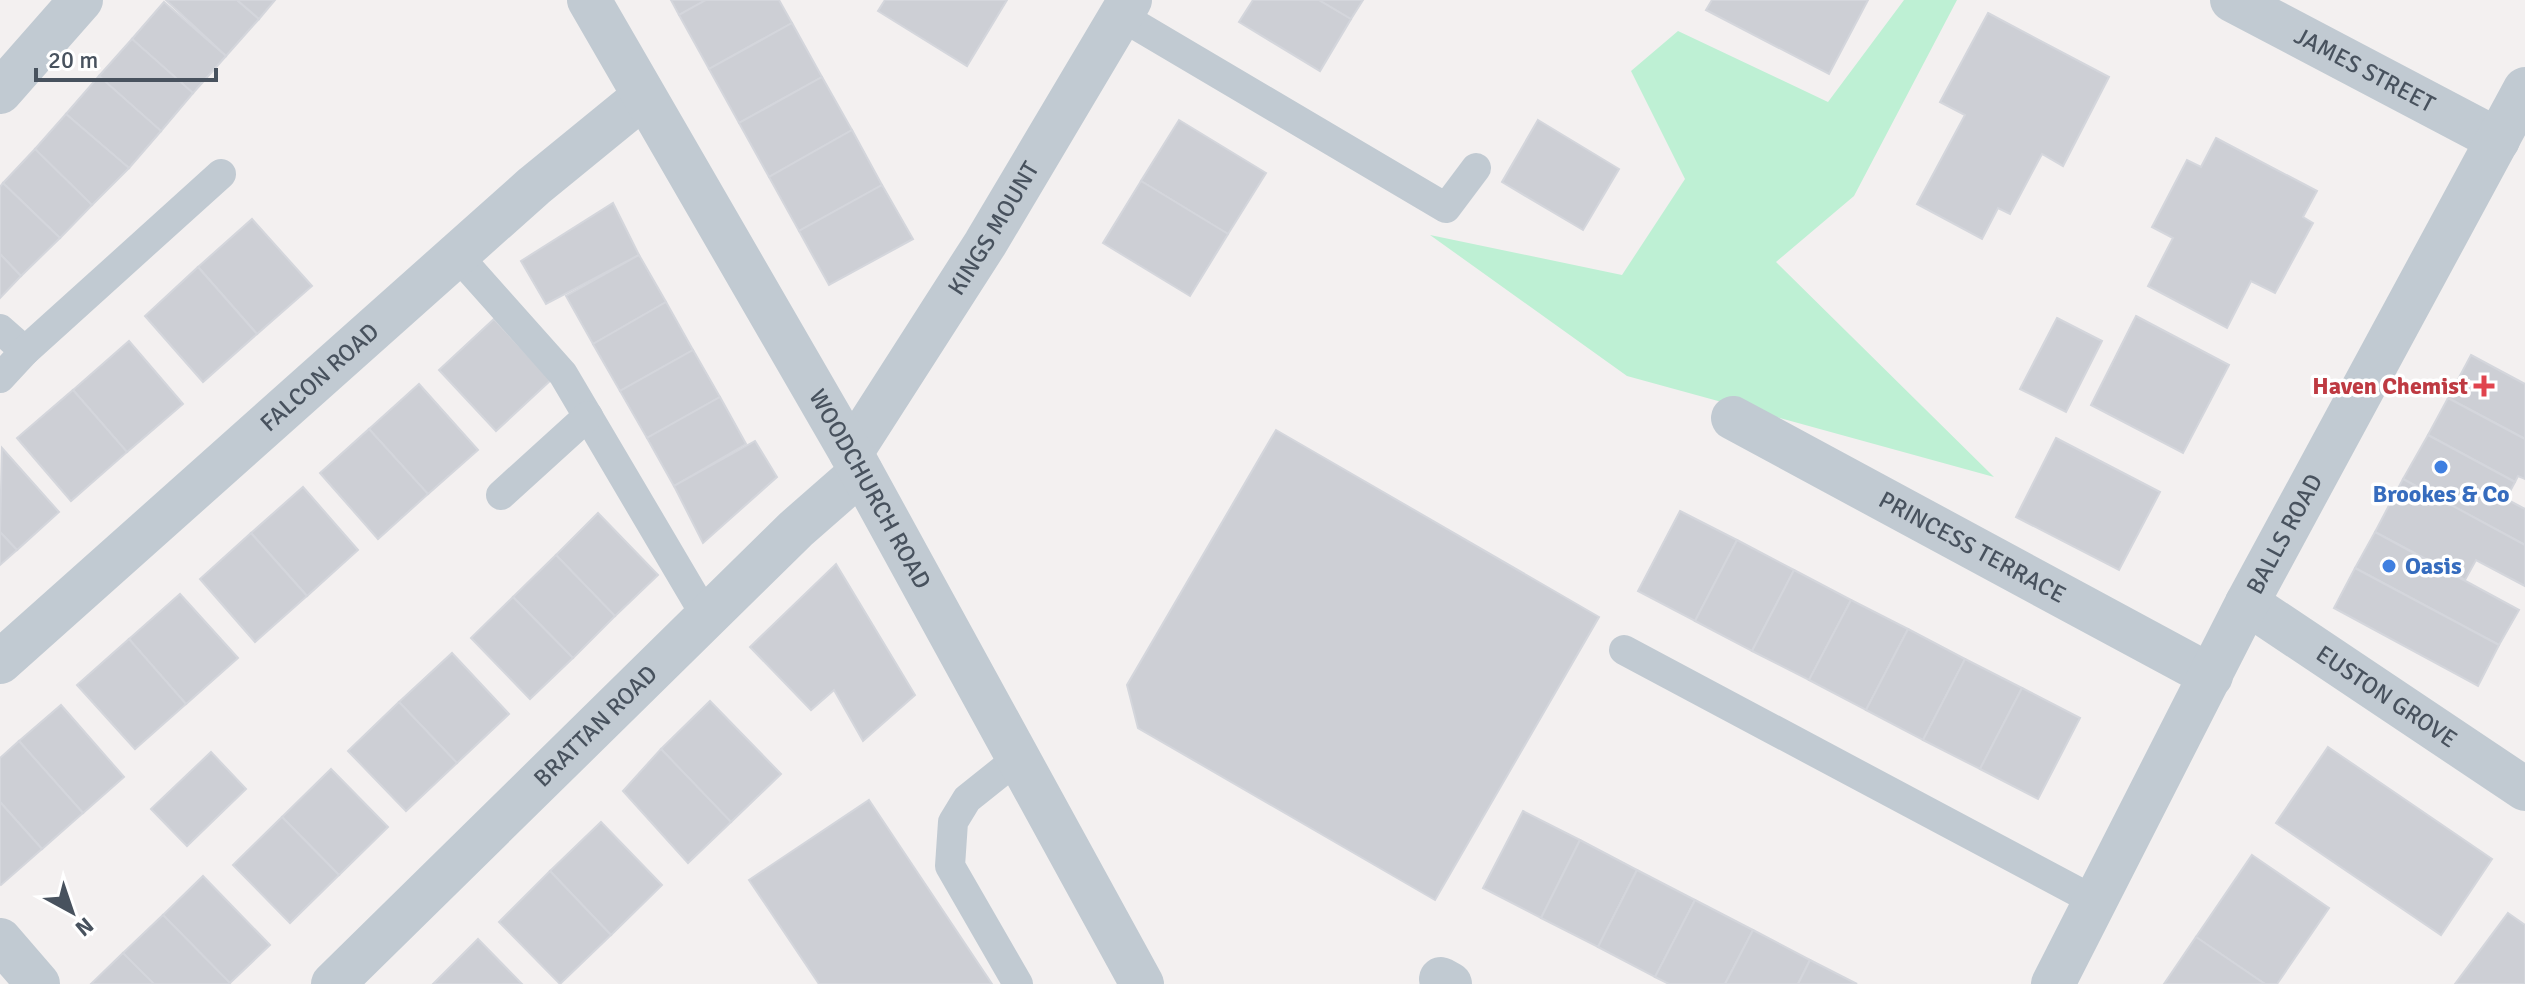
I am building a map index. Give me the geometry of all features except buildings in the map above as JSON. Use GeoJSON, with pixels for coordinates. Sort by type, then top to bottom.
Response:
{"type":"FeatureCollection","features":[{"type":"Feature","properties":{"kind":"street"},"geometry":{"type":"LineString","coordinates":[[0,92],[81,0]]}},
{"type":"Feature","properties":{"kind":"street","name":"WOODCHURCH ROAD"},"geometry":{"type":"LineString","coordinates":[[589,0],[856,463],[1142,984]]}},
{"type":"Feature","properties":{"kind":"street","name":"JAMES STREET"},"geometry":{"type":"LineString","coordinates":[[2232,0],[2498,140]]}},
{"type":"Feature","properties":{"kind":"street","name":"KINGS MOUNT"},"geometry":{"type":"LineString","coordinates":[[856,463],[1126,8]]}},
{"type":"Feature","properties":{"kind":"street","name":"BALLS ROAD"},"geometry":{"type":"LineString","coordinates":[[2053,984],[2093,900],[2247,603],[2525,89]]}},
{"type":"Feature","properties":{"kind":"street","name":"FALCON ROAD"},"geometry":{"type":"LineString","coordinates":[[0,662],[457,255],[643,97]]}},
{"type":"Feature","properties":{"kind":"street","name":"PRINCESS TERRACE"},"geometry":{"type":"LineString","coordinates":[[1733,418],[2211,676]]}},
{"type":"Feature","properties":{"kind":"street","name":"BRATTAN ROAD"},"geometry":{"type":"LineString","coordinates":[[333,984],[707,618],[796,529],[856,463]]}},
{"type":"Feature","properties":{"kind":"street","name":"EUSTON GROVE"},"geometry":{"type":"LineString","coordinates":[[2247,603],[2525,789]]}},
{"type":"Feature","properties":{"kind":"street"},"geometry":{"type":"LineString","coordinates":[[0,940],[38,984]]}},
{"type":"Feature","properties":{"kind":"lane"},"geometry":{"type":"LineString","coordinates":[[1126,8],[1446,208],[1476,168]]}},
{"type":"Feature","properties":{"kind":"lane"},"geometry":{"type":"LineString","coordinates":[[0,378],[25,351],[221,174]]}},
{"type":"Feature","properties":{"kind":"lane"},"geometry":{"type":"LineString","coordinates":[[457,255],[563,374],[707,618]]}},
{"type":"Feature","properties":{"kind":"lane"},"geometry":{"type":"LineString","coordinates":[[0,329],[25,351]]}},
{"type":"Feature","properties":{"kind":"lane"},"geometry":{"type":"LineString","coordinates":[[501,495],[588,416]]}},
{"type":"Feature","properties":{"kind":"lane"},"geometry":{"type":"LineString","coordinates":[[1624,650],[2093,900]]}},
{"type":"Feature","properties":{"kind":"lane"},"geometry":{"type":"LineString","coordinates":[[1017,759],[967,799],[953,822],[950,866],[1018,984]]}},
{"type":"Feature","properties":{"kind":"green space"},"geometry":{"type":"Polygon","coordinates":[[[1904,0],[1957,0],[1854,196],[1776,262],[1994,477],[1627,376],[1430,235],[1622,275],[1685,179],[1631,71],[1678,31],[1828,102],[1904,0]]]}},
{"type":"Feature","properties":{"kind":"place","name":"Haven Chemist"},"geometry":{"type":"Point","coordinates":[2484,386]}},
{"type":"Feature","properties":{"kind":"place","name":"Brookes & Co"},"geometry":{"type":"Point","coordinates":[2441,467]}},
{"type":"Feature","properties":{"kind":"place","name":"Oasis"},"geometry":{"type":"Point","coordinates":[2389,566]}}]}
